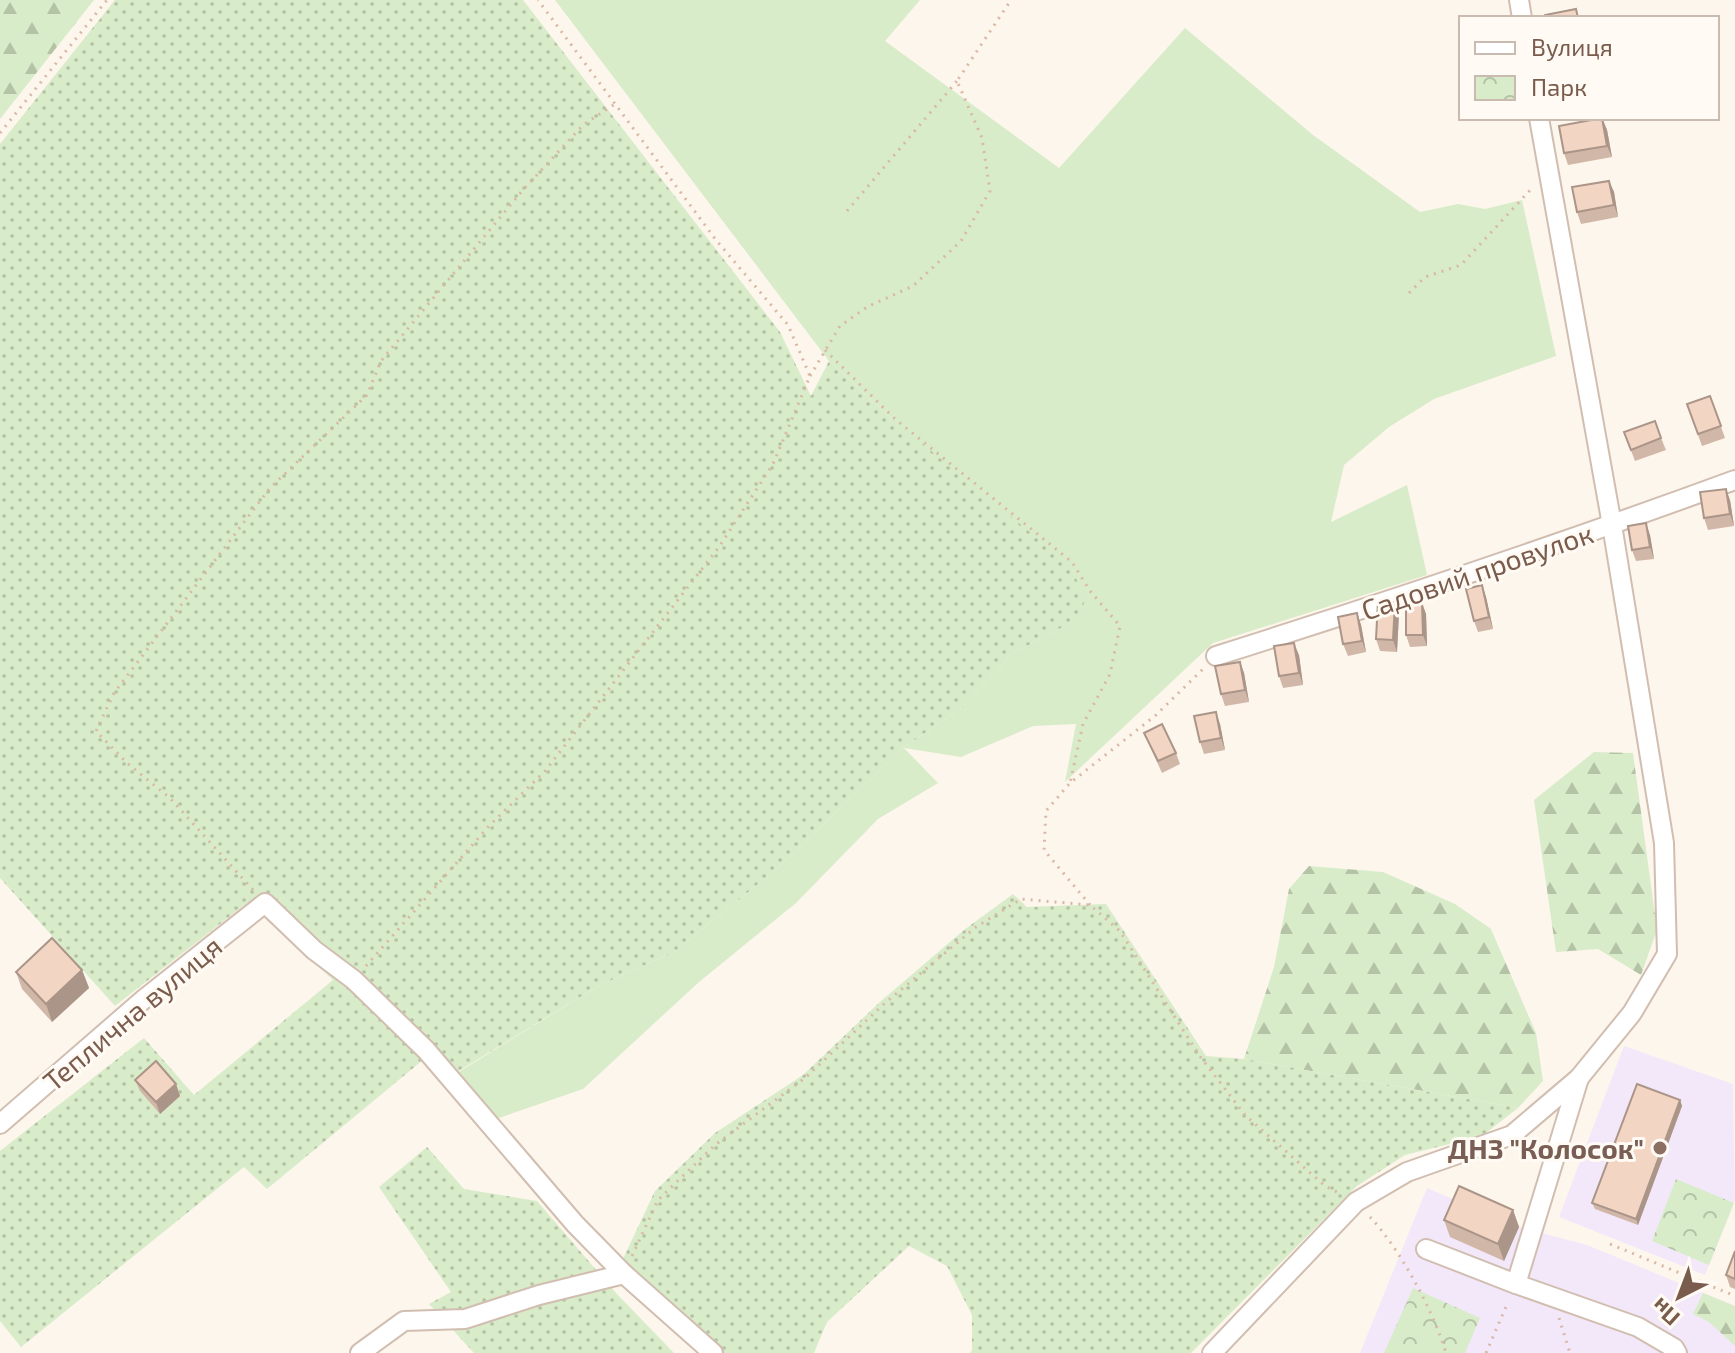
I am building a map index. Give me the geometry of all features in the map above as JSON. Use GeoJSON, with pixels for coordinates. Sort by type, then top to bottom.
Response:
{"type":"FeatureCollection","features":[{"type":"Feature","properties":{"kind":"street"},"geometry":{"type":"LineString","coordinates":[[1212,1353],[1356,1202],[1407,1172],[1512,1135],[1579,1078],[1632,1013],[1667,954],[1664,843],[1612,525],[1539,120]]}},
{"type":"Feature","properties":{"kind":"street","name":"Садовий провулок"},"geometry":{"type":"LineString","coordinates":[[1216,656],[1370,608],[1735,480]]}},
{"type":"Feature","properties":{"kind":"street"},"geometry":{"type":"LineString","coordinates":[[265,903],[314,950],[354,980],[426,1050],[575,1224],[624,1274],[713,1353]]}},
{"type":"Feature","properties":{"kind":"street","name":"Теплична вулиця"},"geometry":{"type":"LineString","coordinates":[[0,1124],[144,999],[265,903]]}},
{"type":"Feature","properties":{"kind":"street"},"geometry":{"type":"LineString","coordinates":[[1516,1284],[1579,1078]]}},
{"type":"Feature","properties":{"kind":"street"},"geometry":{"type":"LineString","coordinates":[[1426,1249],[1638,1327],[1674,1348],[1677,1353]]}},
{"type":"Feature","properties":{"kind":"street"},"geometry":{"type":"LineString","coordinates":[[360,1353],[404,1321],[465,1319],[539,1295],[624,1274]]}},
{"type":"Feature","properties":{"kind":"path"},"geometry":{"type":"LineString","coordinates":[[0,133],[107,0]]}},
{"type":"Feature","properties":{"kind":"path"},"geometry":{"type":"LineString","coordinates":[[538,0],[716,240],[788,325],[810,376]]}},
{"type":"Feature","properties":{"kind":"path"},"geometry":{"type":"LineString","coordinates":[[847,211],[957,81],[1011,0]]}},
{"type":"Feature","properties":{"kind":"path"},"geometry":{"type":"LineString","coordinates":[[354,980],[489,826],[545,771],[719,547],[773,464],[810,376],[840,326],[867,307],[913,286],[961,241],[990,191],[982,138],[957,81]]}},
{"type":"Feature","properties":{"kind":"path"},"geometry":{"type":"LineString","coordinates":[[265,903],[170,798],[127,763],[96,731],[114,693],[270,488],[367,395],[381,361],[522,191],[583,125],[615,104]]}},
{"type":"Feature","properties":{"kind":"path"},"geometry":{"type":"LineString","coordinates":[[1409,293],[1425,277],[1461,265],[1548,170]]}},
{"type":"Feature","properties":{"kind":"path"},"geometry":{"type":"LineString","coordinates":[[825,350],[895,419],[1072,562],[1090,591],[1120,626],[1110,674],[1083,724],[1070,783]]}},
{"type":"Feature","properties":{"kind":"path"},"geometry":{"type":"LineString","coordinates":[[1216,656],[1156,715],[1070,783],[1046,811],[1044,850],[1090,905],[1120,931],[1199,1055],[1245,1115],[1325,1186],[1356,1202],[1389,1237],[1414,1279],[1446,1353]]}},
{"type":"Feature","properties":{"kind":"path"},"geometry":{"type":"LineString","coordinates":[[624,1274],[658,1200],[715,1145],[805,1078],[884,1004],[976,927],[1021,899],[1090,905]]}},
{"type":"Feature","properties":{"kind":"path"},"geometry":{"type":"LineString","coordinates":[[1610,1244],[1735,1296]]}},
{"type":"Feature","properties":{"kind":"path"},"geometry":{"type":"LineString","coordinates":[[1486,1353],[1516,1284]]}},
{"type":"Feature","properties":{"kind":"shaded area","name":"ДНЗ \"Колосок\""},"geometry":{"type":"Polygon","coordinates":[[[1624,1046],[1733,1084],[1735,1200],[1705,1275],[1559,1217],[1624,1046]]]}},
{"type":"Feature","properties":{"kind":"shaded area"},"geometry":{"type":"Polygon","coordinates":[[[1427,1188],[1519,1227],[1587,1245],[1735,1306],[1735,1353],[1360,1353],[1427,1188]]]}},
{"type":"Feature","properties":{"kind":"green space"},"geometry":{"type":"Polygon","coordinates":[[[0,0],[94,0],[0,119],[0,0]]]}},
{"type":"Feature","properties":{"kind":"green space"},"geometry":{"type":"Polygon","coordinates":[[[115,0],[523,0],[780,332],[811,396],[829,361],[890,417],[1066,562],[1087,597],[1076,620],[1013,653],[963,707],[903,748],[778,868],[674,952],[598,986],[457,1072],[435,1050],[267,1189],[244,1167],[21,1347],[0,1321],[0,1151],[144,1038],[194,1095],[333,980],[248,902],[115,1006],[0,878],[0,144],[115,0]]]}},
{"type":"Feature","properties":{"kind":"green space"},"geometry":{"type":"Polygon","coordinates":[[[555,0],[920,0],[885,41],[1059,168],[1185,28],[1313,135],[1420,212],[1458,204],[1485,209],[1522,200],[1556,356],[1434,399],[1389,427],[1344,465],[1331,522],[1407,485],[1427,575],[1213,643],[1065,782],[1076,724],[1033,726],[961,757],[904,748],[938,783],[878,819],[796,903],[699,982],[583,1089],[493,1120],[457,1073],[598,986],[674,952],[778,868],[903,748],[963,707],[1013,653],[1076,620],[890,417],[829,361],[555,0]]]}},
{"type":"Feature","properties":{"kind":"green space"},"geometry":{"type":"Polygon","coordinates":[[[1594,752],[1633,753],[1657,930],[1641,975],[1598,949],[1556,952],[1534,800],[1594,752]]]}},
{"type":"Feature","properties":{"kind":"green space"},"geometry":{"type":"Polygon","coordinates":[[[1309,866],[1383,872],[1455,904],[1491,929],[1536,1033],[1543,1081],[1518,1108],[1244,1059],[1274,967],[1289,889],[1309,866]]]}},
{"type":"Feature","properties":{"kind":"green space"},"geometry":{"type":"Polygon","coordinates":[[[1013,894],[1027,907],[1106,904],[1206,1056],[1244,1059],[1518,1108],[1482,1136],[1405,1155],[1357,1186],[1191,1353],[970,1353],[972,1315],[947,1266],[909,1246],[827,1322],[814,1353],[723,1353],[621,1263],[655,1191],[715,1133],[803,1075],[881,1001],[964,930],[1013,894]]]}},
{"type":"Feature","properties":{"kind":"green space"},"geometry":{"type":"Polygon","coordinates":[[[427,1147],[464,1189],[537,1201],[616,1293],[674,1353],[474,1353],[429,1304],[451,1292],[379,1187],[427,1147]]]}},
{"type":"Feature","properties":{"kind":"green space"},"geometry":{"type":"Polygon","coordinates":[[[1676,1179],[1734,1203],[1709,1265],[1652,1241],[1676,1179]]]}},
{"type":"Feature","properties":{"kind":"green space"},"geometry":{"type":"Polygon","coordinates":[[[1413,1288],[1480,1318],[1465,1353],[1384,1353],[1413,1288]]]}},
{"type":"Feature","properties":{"kind":"green space"},"geometry":{"type":"Polygon","coordinates":[[[1703,1293],[1735,1306],[1735,1346],[1709,1322],[1693,1314],[1703,1293]]]}},
{"type":"Feature","properties":{"kind":"building"},"geometry":{"type":"Polygon","coordinates":[[[1576,9],[1578,16],[1545,16],[1576,9]]]}},
{"type":"Feature","properties":{"kind":"building"},"geometry":{"type":"Polygon","coordinates":[[[1602,120],[1607,146],[1564,153],[1559,126],[1602,120]]]}},
{"type":"Feature","properties":{"kind":"building"},"geometry":{"type":"Polygon","coordinates":[[[1609,181],[1614,205],[1577,212],[1572,187],[1609,181]]]}},
{"type":"Feature","properties":{"kind":"building"},"geometry":{"type":"Polygon","coordinates":[[[1710,396],[1721,426],[1698,434],[1687,404],[1710,396]]]}},
{"type":"Feature","properties":{"kind":"building"},"geometry":{"type":"Polygon","coordinates":[[[1655,421],[1661,438],[1631,450],[1624,432],[1655,421]]]}},
{"type":"Feature","properties":{"kind":"building"},"geometry":{"type":"Polygon","coordinates":[[[1726,489],[1730,514],[1704,518],[1700,492],[1726,489]]]}},
{"type":"Feature","properties":{"kind":"building"},"geometry":{"type":"Polygon","coordinates":[[[1646,523],[1650,547],[1632,550],[1628,526],[1646,523]]]}},
{"type":"Feature","properties":{"kind":"building"},"geometry":{"type":"Polygon","coordinates":[[[1482,585],[1489,617],[1474,621],[1466,589],[1482,585]]]}},
{"type":"Feature","properties":{"kind":"building"},"geometry":{"type":"Polygon","coordinates":[[[1378,601],[1395,602],[1393,640],[1376,639],[1378,601]]]}},
{"type":"Feature","properties":{"kind":"building"},"geometry":{"type":"Polygon","coordinates":[[[1406,603],[1422,603],[1423,635],[1406,635],[1406,603]]]}},
{"type":"Feature","properties":{"kind":"building"},"geometry":{"type":"Polygon","coordinates":[[[1357,613],[1362,641],[1343,644],[1338,617],[1357,613]]]}},
{"type":"Feature","properties":{"kind":"building"},"geometry":{"type":"Polygon","coordinates":[[[1294,643],[1299,673],[1279,676],[1274,646],[1294,643]]]}},
{"type":"Feature","properties":{"kind":"building"},"geometry":{"type":"Polygon","coordinates":[[[1240,662],[1245,690],[1221,694],[1215,666],[1240,662]]]}},
{"type":"Feature","properties":{"kind":"building"},"geometry":{"type":"Polygon","coordinates":[[[1216,712],[1221,738],[1200,742],[1194,716],[1216,712]]]}},
{"type":"Feature","properties":{"kind":"building"},"geometry":{"type":"Polygon","coordinates":[[[1162,724],[1176,753],[1158,761],[1144,733],[1162,724]]]}},
{"type":"Feature","properties":{"kind":"building"},"geometry":{"type":"Polygon","coordinates":[[[52,938],[82,970],[46,1004],[16,972],[52,938]]]}},
{"type":"Feature","properties":{"kind":"building"},"geometry":{"type":"Polygon","coordinates":[[[156,1061],[176,1084],[156,1102],[135,1080],[156,1061]]]}},
{"type":"Feature","properties":{"kind":"building"},"geometry":{"type":"Polygon","coordinates":[[[1637,1084],[1680,1100],[1636,1219],[1592,1203],[1637,1084]]]}},
{"type":"Feature","properties":{"kind":"building"},"geometry":{"type":"Polygon","coordinates":[[[1459,1186],[1513,1210],[1498,1244],[1444,1220],[1459,1186]]]}},
{"type":"Feature","properties":{"kind":"building"},"geometry":{"type":"Polygon","coordinates":[[[1735,1251],[1735,1279],[1726,1275],[1735,1251]]]}},
{"type":"Feature","properties":{"kind":"place","name":"ДНЗ \"Колосок\""},"geometry":{"type":"Point","coordinates":[1660,1148]}}]}
